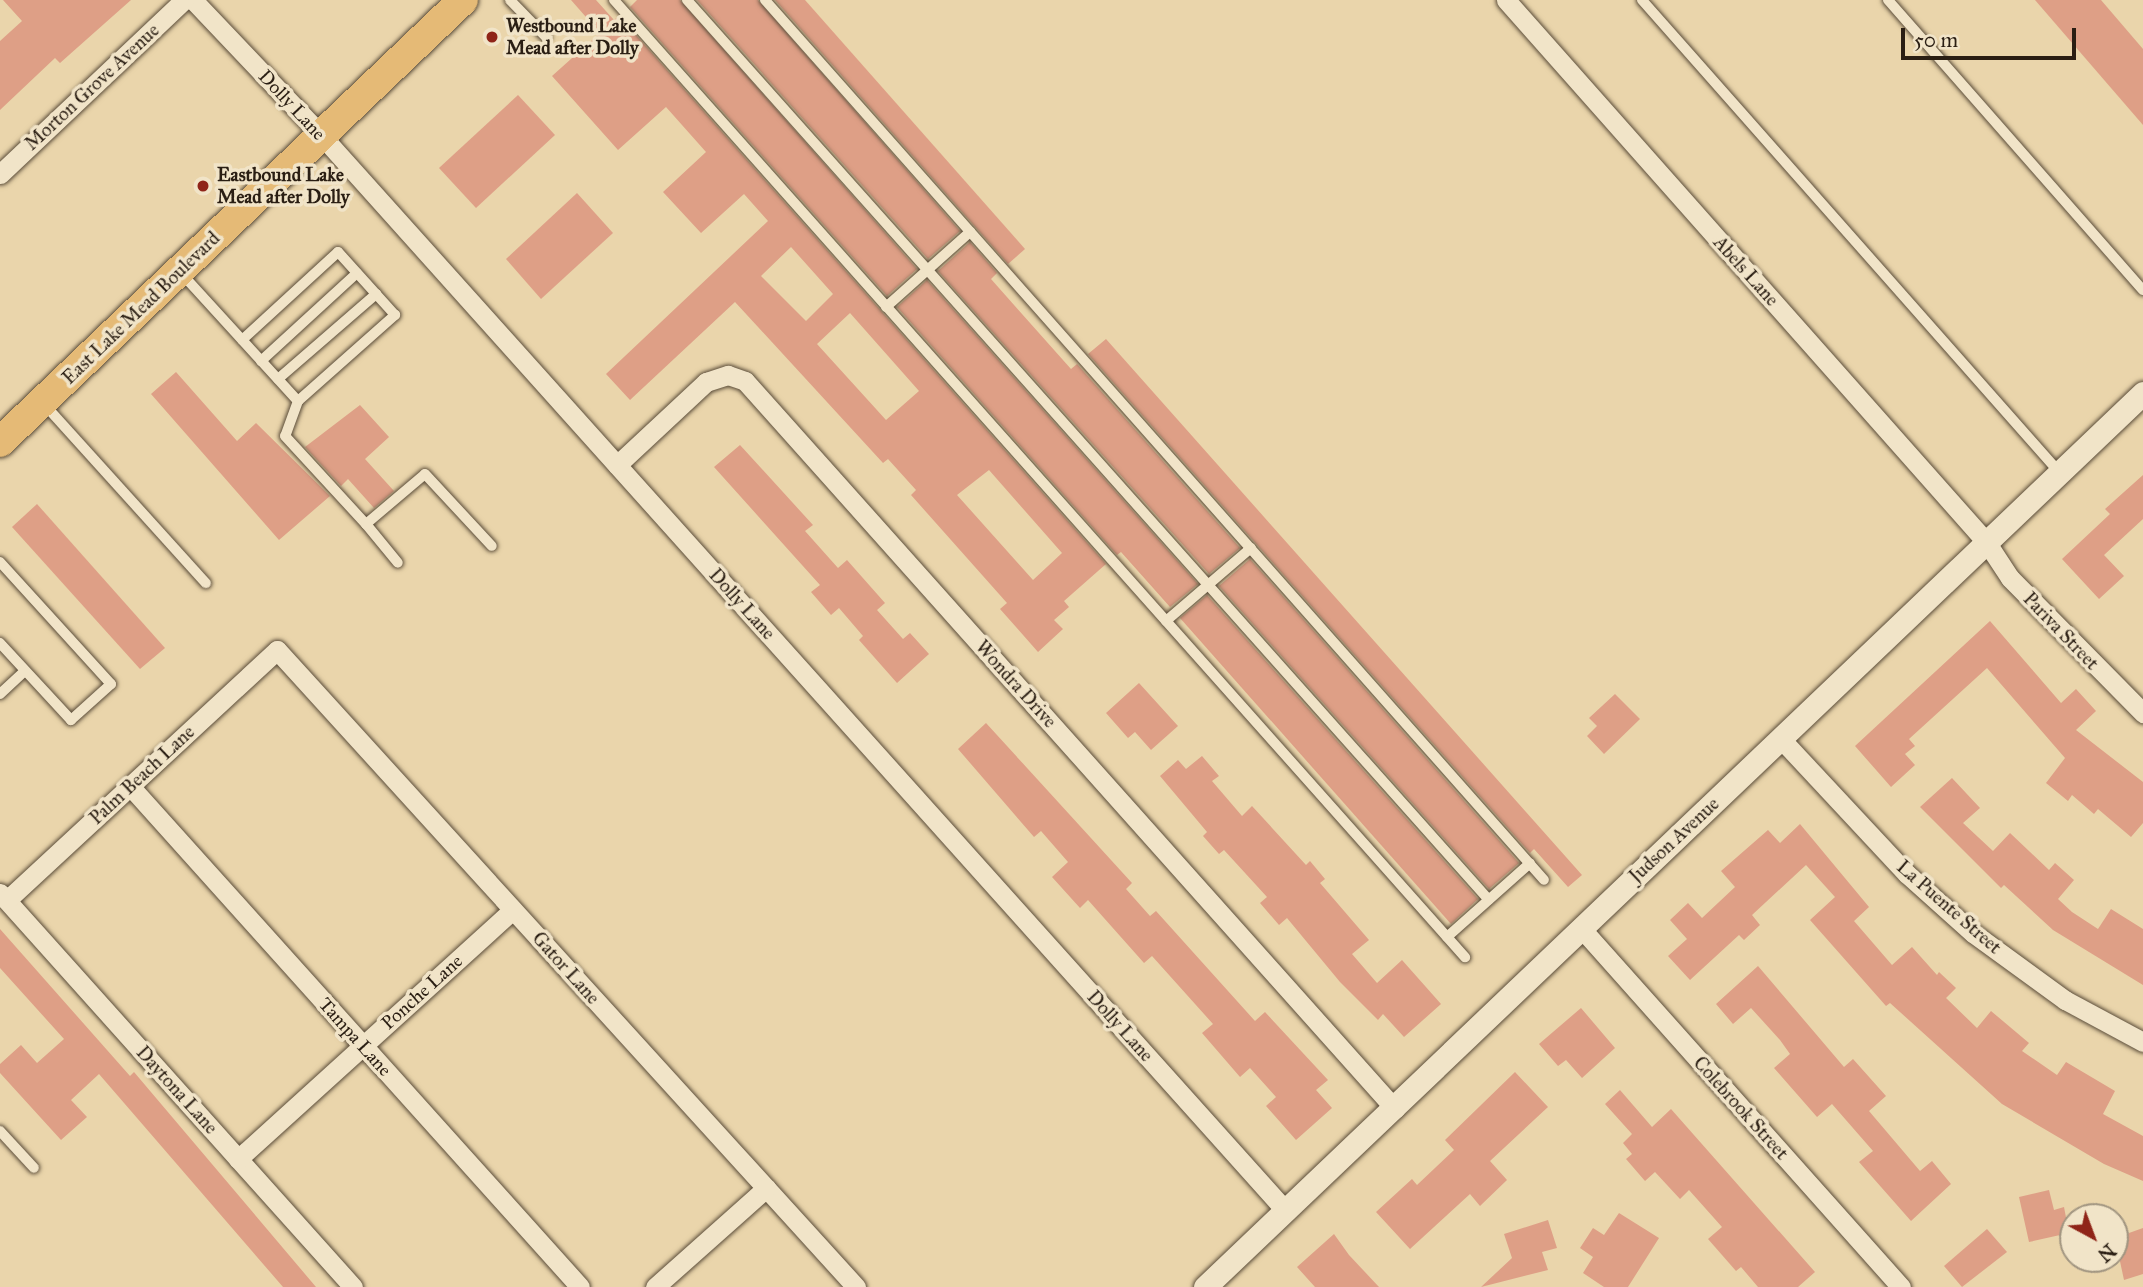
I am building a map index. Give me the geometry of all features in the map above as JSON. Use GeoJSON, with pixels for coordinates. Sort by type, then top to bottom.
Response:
{"type":"FeatureCollection","features":[{"type":"Feature","properties":{"kind":"main road","name":"East Lake Mead Boulevard"},"geometry":{"type":"LineString","coordinates":[[0,442],[463,0]]}},
{"type":"Feature","properties":{"kind":"street","name":"Morton Grove Avenue"},"geometry":{"type":"LineString","coordinates":[[0,174],[184,0]]}},
{"type":"Feature","properties":{"kind":"street","name":"Dolly Lane"},"geometry":{"type":"LineString","coordinates":[[193,0],[321,136],[1286,1211]]}},
{"type":"Feature","properties":{"kind":"street","name":"Abels Lane"},"geometry":{"type":"LineString","coordinates":[[1506,0],[1987,543]]}},
{"type":"Feature","properties":{"kind":"street","name":"Wondra Drive"},"geometry":{"type":"LineString","coordinates":[[617,465],[706,382],[728,374],[746,381],[1395,1110]]}},
{"type":"Feature","properties":{"kind":"street","name":"Judson Avenue"},"geometry":{"type":"LineString","coordinates":[[1205,1287],[1395,1110],[1581,928],[2143,393]]}},
{"type":"Feature","properties":{"kind":"street","name":"Pariva Street"},"geometry":{"type":"LineString","coordinates":[[1987,543],[2010,578],[2143,713]]}},
{"type":"Feature","properties":{"kind":"street","name":"Palm Beach Lane"},"geometry":{"type":"LineString","coordinates":[[3,897],[130,786],[277,650]]}},
{"type":"Feature","properties":{"kind":"street","name":"Gator Lane"},"geometry":{"type":"LineString","coordinates":[[277,650],[856,1287]]}},
{"type":"Feature","properties":{"kind":"street","name":"La Puente Street"},"geometry":{"type":"LineString","coordinates":[[1781,739],[1908,874],[1973,933],[2065,1000],[2143,1042]]}},
{"type":"Feature","properties":{"kind":"street","name":"Tampa Lane"},"geometry":{"type":"LineString","coordinates":[[130,786],[580,1287]]}},
{"type":"Feature","properties":{"kind":"street","name":"Daytona Lane"},"geometry":{"type":"LineString","coordinates":[[3,897],[353,1287]]}},
{"type":"Feature","properties":{"kind":"street","name":"Ponche Lane"},"geometry":{"type":"LineString","coordinates":[[239,1159],[513,910]]}},
{"type":"Feature","properties":{"kind":"street","name":"Colebrook Street"},"geometry":{"type":"LineString","coordinates":[[1581,928],[1901,1287]]}},
{"type":"Feature","properties":{"kind":"street"},"geometry":{"type":"LineString","coordinates":[[655,1287],[766,1188]]}},
{"type":"Feature","properties":{"kind":"lane"},"geometry":{"type":"LineString","coordinates":[[510,0],[546,37]]}},
{"type":"Feature","properties":{"kind":"lane"},"geometry":{"type":"LineString","coordinates":[[614,0],[1465,957]]}},
{"type":"Feature","properties":{"kind":"lane"},"geometry":{"type":"LineString","coordinates":[[687,0],[1489,900]]}},
{"type":"Feature","properties":{"kind":"lane"},"geometry":{"type":"LineString","coordinates":[[765,0],[1545,880]]}},
{"type":"Feature","properties":{"kind":"lane"},"geometry":{"type":"LineString","coordinates":[[1642,0],[2059,472]]}},
{"type":"Feature","properties":{"kind":"lane"},"geometry":{"type":"LineString","coordinates":[[1888,0],[2143,290]]}},
{"type":"Feature","properties":{"kind":"lane"},"geometry":{"type":"LineString","coordinates":[[887,307],[970,232]]}},
{"type":"Feature","properties":{"kind":"lane"},"geometry":{"type":"LineString","coordinates":[[242,340],[338,252],[395,315],[298,401],[285,436],[398,563]]}},
{"type":"Feature","properties":{"kind":"lane"},"geometry":{"type":"LineString","coordinates":[[179,271],[298,401]]}},
{"type":"Feature","properties":{"kind":"lane"},"geometry":{"type":"LineString","coordinates":[[261,361],[357,272]]}},
{"type":"Feature","properties":{"kind":"lane"},"geometry":{"type":"LineString","coordinates":[[278,379],[376,294]]}},
{"type":"Feature","properties":{"kind":"lane"},"geometry":{"type":"LineString","coordinates":[[42,402],[206,583]]}},
{"type":"Feature","properties":{"kind":"lane"},"geometry":{"type":"LineString","coordinates":[[366,524],[425,474],[492,546]]}},
{"type":"Feature","properties":{"kind":"lane"},"geometry":{"type":"LineString","coordinates":[[1166,621],[1251,548]]}},
{"type":"Feature","properties":{"kind":"lane"},"geometry":{"type":"LineString","coordinates":[[0,562],[111,684],[71,720],[0,643]]}},
{"type":"Feature","properties":{"kind":"lane"},"geometry":{"type":"LineString","coordinates":[[0,694],[25,671]]}},
{"type":"Feature","properties":{"kind":"lane"},"geometry":{"type":"LineString","coordinates":[[1447,937],[1530,863]]}},
{"type":"Feature","properties":{"kind":"lane"},"geometry":{"type":"LineString","coordinates":[[0,1131],[34,1168]]}},
{"type":"Feature","properties":{"kind":"building"},"geometry":{"type":"Polygon","coordinates":[[[3,0],[131,0],[60,63],[55,58],[0,110],[0,41],[22,21],[3,0]]]}},
{"type":"Feature","properties":{"kind":"building"},"geometry":{"type":"Polygon","coordinates":[[[571,0],[596,0],[614,20],[619,16],[1106,564],[1064,601],[1069,607],[1054,620],[1063,629],[1038,652],[1000,609],[1007,603],[911,495],[916,490],[888,459],[883,463],[735,302],[630,400],[606,374],[768,221],[744,194],[701,233],[663,192],[706,152],[666,107],[618,150],[552,76],[600,33],[571,0]],[[791,247],[761,276],[806,321],[833,294],[791,247]],[[850,313],[817,344],[886,420],[919,391],[850,313]],[[989,470],[957,495],[1033,580],[1062,553],[989,470]]]}},
{"type":"Feature","properties":{"kind":"building"},"geometry":{"type":"Polygon","coordinates":[[[637,0],[680,0],[917,269],[887,296],[630,7],[637,0]]]}},
{"type":"Feature","properties":{"kind":"building"},"geometry":{"type":"Polygon","coordinates":[[[697,0],[758,0],[960,231],[928,259],[697,0]]]}},
{"type":"Feature","properties":{"kind":"building"},"geometry":{"type":"Polygon","coordinates":[[[775,0],[805,0],[1025,249],[1008,264],[775,0]]]}},
{"type":"Feature","properties":{"kind":"building"},"geometry":{"type":"Polygon","coordinates":[[[2035,0],[2101,0],[2143,49],[2143,125],[2035,0]]]}},
{"type":"Feature","properties":{"kind":"building"},"geometry":{"type":"Polygon","coordinates":[[[518,95],[555,135],[476,208],[439,168],[518,95]]]}},
{"type":"Feature","properties":{"kind":"building"},"geometry":{"type":"Polygon","coordinates":[[[577,193],[613,233],[541,299],[506,259],[577,193]]]}},
{"type":"Feature","properties":{"kind":"building"},"geometry":{"type":"Polygon","coordinates":[[[970,242],[997,273],[991,279],[1071,369],[1077,364],[1240,548],[1209,574],[938,271],[970,242]]]}},
{"type":"Feature","properties":{"kind":"building"},"geometry":{"type":"Polygon","coordinates":[[[927,280],[1198,584],[1170,607],[1121,552],[1117,555],[897,307],[927,280]]]}},
{"type":"Feature","properties":{"kind":"building"},"geometry":{"type":"Polygon","coordinates":[[[1106,339],[1582,875],[1568,887],[1534,849],[1530,853],[1088,354],[1106,339]]]}},
{"type":"Feature","properties":{"kind":"building"},"geometry":{"type":"Polygon","coordinates":[[[176,372],[237,441],[256,423],[330,496],[279,540],[151,394],[176,372]]]}},
{"type":"Feature","properties":{"kind":"building"},"geometry":{"type":"Polygon","coordinates":[[[360,405],[389,437],[365,459],[394,491],[374,508],[348,479],[341,486],[305,447],[360,405]]]}},
{"type":"Feature","properties":{"kind":"building"},"geometry":{"type":"Polygon","coordinates":[[[740,445],[813,525],[805,531],[838,568],[847,560],[885,603],[877,610],[903,639],[910,633],[929,654],[897,683],[859,640],[863,636],[839,608],[831,615],[811,592],[820,585],[714,467],[740,445]]]}},
{"type":"Feature","properties":{"kind":"building"},"geometry":{"type":"Polygon","coordinates":[[[2143,475],[2143,519],[2104,555],[2124,576],[2099,599],[2062,559],[2110,514],[2105,509],[2143,475]]]}},
{"type":"Feature","properties":{"kind":"building"},"geometry":{"type":"Polygon","coordinates":[[[37,504],[165,648],[140,669],[12,527],[37,504]]]}},
{"type":"Feature","properties":{"kind":"building"},"geometry":{"type":"Polygon","coordinates":[[[1250,559],[1519,863],[1489,889],[1219,586],[1250,559]]]}},
{"type":"Feature","properties":{"kind":"building"},"geometry":{"type":"Polygon","coordinates":[[[1207,595],[1478,899],[1451,924],[1180,618],[1207,595]]]}},
{"type":"Feature","properties":{"kind":"building"},"geometry":{"type":"Polygon","coordinates":[[[1990,621],[2061,703],[2076,689],[2096,711],[2076,730],[2143,782],[2143,823],[2131,837],[2098,809],[2094,814],[2072,795],[2068,801],[2046,783],[2065,758],[1987,668],[1909,739],[1915,746],[1905,754],[1915,765],[1891,787],[1855,746],[1990,621]]]}},
{"type":"Feature","properties":{"kind":"building"},"geometry":{"type":"Polygon","coordinates":[[[1139,683],[1178,726],[1151,750],[1135,732],[1128,738],[1106,713],[1139,683]]]}},
{"type":"Feature","properties":{"kind":"building"},"geometry":{"type":"Polygon","coordinates":[[[1615,694],[1640,719],[1604,754],[1587,736],[1597,726],[1589,718],[1615,694]]]}},
{"type":"Feature","properties":{"kind":"building"},"geometry":{"type":"Polygon","coordinates":[[[986,723],[1132,883],[1126,889],[1150,916],[1156,911],[1255,1021],[1265,1012],[1328,1080],[1316,1090],[1332,1108],[1296,1140],[1266,1106],[1276,1097],[1250,1068],[1240,1077],[1202,1033],[1213,1024],[1152,956],[1144,963],[1088,900],[1080,908],[1052,877],[1068,862],[1041,831],[1034,837],[958,749],[986,723]]]}},
{"type":"Feature","properties":{"kind":"building"},"geometry":{"type":"Polygon","coordinates":[[[1202,756],[1219,776],[1212,781],[1242,816],[1252,806],[1306,865],[1310,861],[1325,879],[1320,883],[1369,940],[1352,954],[1377,983],[1402,960],[1441,1004],[1404,1037],[1383,1014],[1378,1020],[1340,982],[1287,918],[1279,925],[1260,903],[1267,897],[1224,850],[1219,854],[1203,836],[1207,832],[1160,776],[1178,760],[1186,769],[1202,756]]]}},
{"type":"Feature","properties":{"kind":"building"},"geometry":{"type":"Polygon","coordinates":[[[1952,778],[1980,808],[1963,823],[1993,851],[2010,833],[2049,870],[2055,863],[2074,880],[2058,899],[2072,912],[2098,929],[2111,909],[2143,929],[2143,985],[2053,930],[2004,885],[2001,888],[1920,807],[1952,778]]]}},
{"type":"Feature","properties":{"kind":"building"},"geometry":{"type":"Polygon","coordinates":[[[1800,824],[1869,907],[1854,921],[1892,965],[1912,947],[1937,975],[1939,972],[1956,988],[1946,998],[1977,1028],[1991,1011],[2029,1043],[2022,1051],[2057,1075],[2066,1062],[2115,1091],[2103,1114],[2143,1136],[2143,1181],[2104,1164],[2002,1104],[1890,1003],[1886,1006],[1810,920],[1835,897],[1806,865],[1752,915],[1760,925],[1744,940],[1739,935],[1690,980],[1668,956],[1687,939],[1670,920],[1688,903],[1702,918],[1735,887],[1721,871],[1768,830],[1780,843],[1800,824]]]}},
{"type":"Feature","properties":{"kind":"building"},"geometry":{"type":"Polygon","coordinates":[[[0,929],[130,1076],[134,1072],[316,1287],[283,1287],[99,1074],[71,1100],[87,1117],[61,1140],[0,1073],[0,1064],[21,1045],[37,1063],[64,1039],[0,968],[0,929]]]}},
{"type":"Feature","properties":{"kind":"building"},"geometry":{"type":"Polygon","coordinates":[[[1758,966],[1844,1067],[1853,1059],[1886,1096],[1869,1111],[1920,1171],[1932,1161],[1951,1184],[1911,1221],[1859,1162],[1873,1151],[1832,1104],[1817,1117],[1774,1068],[1790,1054],[1780,1040],[1751,1008],[1733,1024],[1716,1004],[1758,966]]]}},
{"type":"Feature","properties":{"kind":"building"},"geometry":{"type":"Polygon","coordinates":[[[1581,1008],[1615,1048],[1582,1078],[1566,1060],[1558,1066],[1539,1044],[1581,1008]]]}},
{"type":"Feature","properties":{"kind":"building"},"geometry":{"type":"Polygon","coordinates":[[[1515,1072],[1548,1107],[1490,1161],[1507,1180],[1480,1206],[1470,1194],[1410,1249],[1376,1212],[1412,1179],[1417,1185],[1454,1150],[1445,1140],[1515,1072]]]}},
{"type":"Feature","properties":{"kind":"building"},"geometry":{"type":"Polygon","coordinates":[[[1620,1090],[1652,1127],[1671,1109],[1815,1272],[1798,1287],[1758,1287],[1741,1267],[1736,1271],[1708,1239],[1722,1227],[1689,1190],[1680,1199],[1655,1172],[1645,1181],[1626,1159],[1632,1154],[1623,1143],[1632,1134],[1605,1104],[1620,1090]]]}},
{"type":"Feature","properties":{"kind":"building"},"geometry":{"type":"Polygon","coordinates":[[[2049,1190],[2054,1210],[2059,1208],[2059,1235],[2029,1242],[2019,1197],[2049,1190]]]}},
{"type":"Feature","properties":{"kind":"building"},"geometry":{"type":"Polygon","coordinates":[[[1619,1213],[1659,1238],[1628,1287],[1604,1287],[1583,1273],[1593,1257],[1580,1248],[1593,1228],[1604,1235],[1619,1213]]]}},
{"type":"Feature","properties":{"kind":"building"},"geometry":{"type":"Polygon","coordinates":[[[1548,1220],[1557,1248],[1542,1252],[1548,1270],[1481,1287],[1512,1258],[1504,1234],[1548,1220]]]}},
{"type":"Feature","properties":{"kind":"building"},"geometry":{"type":"Polygon","coordinates":[[[2143,1228],[2143,1274],[2124,1280],[2122,1273],[2129,1273],[2129,1233],[2143,1228]]]}},
{"type":"Feature","properties":{"kind":"building"},"geometry":{"type":"Polygon","coordinates":[[[1987,1229],[2007,1252],[1962,1287],[1944,1266],[1987,1229]]]}},
{"type":"Feature","properties":{"kind":"building"},"geometry":{"type":"Polygon","coordinates":[[[1334,1234],[1349,1255],[1379,1287],[1315,1287],[1297,1267],[1334,1234]]]}},
{"type":"Feature","properties":{"kind":"place","name":"Westbound Lake Mead after Dolly"},"geometry":{"type":"Point","coordinates":[492,37]}},
{"type":"Feature","properties":{"kind":"place","name":"Eastbound Lake Mead after Dolly"},"geometry":{"type":"Point","coordinates":[203,186]}}]}
